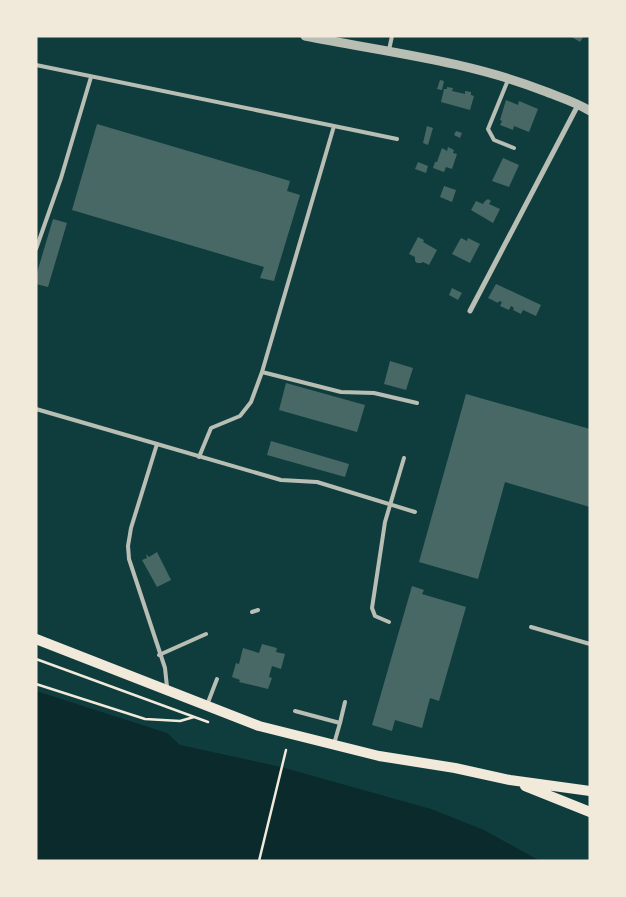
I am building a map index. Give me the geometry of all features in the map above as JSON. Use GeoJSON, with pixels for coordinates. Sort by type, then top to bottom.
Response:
{"type":"FeatureCollection","features":[{"type":"Feature","properties":{"kind":"main road"},"geometry":{"type":"LineString","coordinates":[[36,639],[259,726],[379,756],[455,768],[510,780],[590,791]]}},
{"type":"Feature","properties":{"kind":"main road"},"geometry":{"type":"LineString","coordinates":[[510,780],[590,812]]}},
{"type":"Feature","properties":{"kind":"street"},"geometry":{"type":"LineString","coordinates":[[305,36],[339,40],[388,52],[454,64],[509,78],[586,107],[470,311]]}},
{"type":"Feature","properties":{"kind":"lane"},"geometry":{"type":"LineString","coordinates":[[388,52],[392,36]]}},
{"type":"Feature","properties":{"kind":"lane"},"geometry":{"type":"LineString","coordinates":[[36,65],[91,78],[397,139]]}},
{"type":"Feature","properties":{"kind":"lane"},"geometry":{"type":"LineString","coordinates":[[36,249],[61,178],[91,78]]}},
{"type":"Feature","properties":{"kind":"lane"},"geometry":{"type":"LineString","coordinates":[[509,78],[488,129],[494,140],[514,148]]}},
{"type":"Feature","properties":{"kind":"lane"},"geometry":{"type":"LineString","coordinates":[[199,457],[211,428],[240,416],[251,402],[262,372],[334,126]]}},
{"type":"Feature","properties":{"kind":"lane"},"geometry":{"type":"LineString","coordinates":[[262,372],[341,392],[374,393],[417,403]]}},
{"type":"Feature","properties":{"kind":"lane"},"geometry":{"type":"LineString","coordinates":[[36,409],[281,480],[317,482],[415,512]]}},
{"type":"Feature","properties":{"kind":"lane"},"geometry":{"type":"LineString","coordinates":[[157,444],[131,528],[128,546],[129,559],[167,678],[167,690]]}},
{"type":"Feature","properties":{"kind":"lane"},"geometry":{"type":"LineString","coordinates":[[389,622],[375,616],[372,608],[380,546],[404,458]]}},
{"type":"Feature","properties":{"kind":"lane"},"geometry":{"type":"LineString","coordinates":[[252,612],[258,610]]}},
{"type":"Feature","properties":{"kind":"lane"},"geometry":{"type":"LineString","coordinates":[[532,627],[590,644]]}},
{"type":"Feature","properties":{"kind":"lane"},"geometry":{"type":"LineString","coordinates":[[159,655],[206,634]]}},
{"type":"Feature","properties":{"kind":"lane"},"geometry":{"type":"LineString","coordinates":[[207,705],[217,679]]}},
{"type":"Feature","properties":{"kind":"lane"},"geometry":{"type":"LineString","coordinates":[[334,746],[345,702]]}},
{"type":"Feature","properties":{"kind":"lane"},"geometry":{"type":"LineString","coordinates":[[295,710],[340,723]]}},
{"type":"Feature","properties":{"kind":"path"},"geometry":{"type":"LineString","coordinates":[[36,659],[208,722]]}},
{"type":"Feature","properties":{"kind":"path"},"geometry":{"type":"LineString","coordinates":[[57,667],[59,663]]}},
{"type":"Feature","properties":{"kind":"path"},"geometry":{"type":"LineString","coordinates":[[36,684],[145,719],[180,721],[195,716]]}},
{"type":"Feature","properties":{"kind":"path"},"geometry":{"type":"LineString","coordinates":[[259,861],[286,750]]}},
{"type":"Feature","properties":{"kind":"water"},"geometry":{"type":"Polygon","coordinates":[[[36,691],[167,733],[180,745],[281,767],[431,809],[484,830],[540,861],[36,861],[36,691]]]}},
{"type":"Feature","properties":{"kind":"building"},"geometry":{"type":"Polygon","coordinates":[[[570,36],[584,36],[580,42],[570,36]]]}},
{"type":"Feature","properties":{"kind":"building"},"geometry":{"type":"Polygon","coordinates":[[[440,80],[444,81],[442,90],[437,89],[440,80]]]}},
{"type":"Feature","properties":{"kind":"building"},"geometry":{"type":"Polygon","coordinates":[[[447,87],[453,88],[452,91],[465,94],[465,91],[471,92],[471,95],[474,96],[470,110],[441,102],[444,89],[447,89],[447,87]]]}},
{"type":"Feature","properties":{"kind":"building"},"geometry":{"type":"Polygon","coordinates":[[[506,100],[518,105],[519,101],[538,109],[529,132],[514,126],[513,130],[500,125],[506,100]]]}},
{"type":"Feature","properties":{"kind":"building"},"geometry":{"type":"Polygon","coordinates":[[[97,124],[290,181],[287,191],[300,195],[274,281],[260,278],[264,267],[72,210],[97,124]]]}},
{"type":"Feature","properties":{"kind":"building"},"geometry":{"type":"Polygon","coordinates":[[[427,126],[433,128],[428,145],[423,143],[427,126]]]}},
{"type":"Feature","properties":{"kind":"building"},"geometry":{"type":"Polygon","coordinates":[[[456,131],[462,133],[460,138],[454,135],[456,131]]]}},
{"type":"Feature","properties":{"kind":"building"},"geometry":{"type":"Polygon","coordinates":[[[448,147],[454,150],[453,153],[457,154],[452,169],[446,167],[444,172],[433,168],[442,148],[447,151],[448,147]]]}},
{"type":"Feature","properties":{"kind":"building"},"geometry":{"type":"Polygon","coordinates":[[[503,158],[519,165],[509,187],[492,181],[503,158]]]}},
{"type":"Feature","properties":{"kind":"building"},"geometry":{"type":"Polygon","coordinates":[[[418,162],[428,166],[426,173],[415,169],[418,162]]]}},
{"type":"Feature","properties":{"kind":"building"},"geometry":{"type":"Polygon","coordinates":[[[444,186],[456,190],[452,202],[440,197],[444,186]]]}},
{"type":"Feature","properties":{"kind":"building"},"geometry":{"type":"Polygon","coordinates":[[[488,199],[491,201],[489,204],[500,209],[493,223],[471,210],[476,201],[483,204],[488,199]]]}},
{"type":"Feature","properties":{"kind":"building"},"geometry":{"type":"Polygon","coordinates":[[[53,219],[67,223],[48,287],[36,284],[36,276],[53,219]]]}},
{"type":"Feature","properties":{"kind":"building"},"geometry":{"type":"Polygon","coordinates":[[[418,237],[437,250],[429,265],[423,262],[417,263],[415,257],[409,254],[418,237]]]}},
{"type":"Feature","properties":{"kind":"building"},"geometry":{"type":"Polygon","coordinates":[[[461,238],[467,241],[468,238],[480,244],[470,263],[452,254],[461,238]]]}},
{"type":"Feature","properties":{"kind":"building"},"geometry":{"type":"Polygon","coordinates":[[[496,284],[541,305],[536,316],[523,310],[521,314],[513,310],[514,308],[511,306],[509,310],[500,306],[502,302],[499,301],[498,303],[488,298],[496,284]]]}},
{"type":"Feature","properties":{"kind":"building"},"geometry":{"type":"Polygon","coordinates":[[[452,288],[462,293],[458,300],[449,295],[452,288]]]}},
{"type":"Feature","properties":{"kind":"building"},"geometry":{"type":"Polygon","coordinates":[[[390,361],[413,368],[406,390],[384,384],[390,361]]]}},
{"type":"Feature","properties":{"kind":"building"},"geometry":{"type":"Polygon","coordinates":[[[286,383],[365,405],[357,432],[279,410],[286,383]]]}},
{"type":"Feature","properties":{"kind":"building"},"geometry":{"type":"Polygon","coordinates":[[[466,394],[590,429],[590,507],[505,482],[478,579],[419,562],[466,394]]]}},
{"type":"Feature","properties":{"kind":"building"},"geometry":{"type":"Polygon","coordinates":[[[271,441],[349,464],[345,477],[267,455],[271,441]]]}},
{"type":"Feature","properties":{"kind":"building"},"geometry":{"type":"Polygon","coordinates":[[[157,552],[171,580],[157,587],[142,560],[147,558],[146,554],[149,557],[157,552]]]}},
{"type":"Feature","properties":{"kind":"building"},"geometry":{"type":"Polygon","coordinates":[[[412,586],[424,590],[422,594],[466,607],[439,701],[430,698],[422,728],[395,720],[392,731],[372,725],[412,586]]]}},
{"type":"Feature","properties":{"kind":"building"},"geometry":{"type":"Polygon","coordinates":[[[262,644],[277,648],[276,652],[285,654],[281,669],[272,666],[269,677],[272,678],[268,689],[239,682],[240,680],[232,677],[236,663],[239,664],[243,648],[259,653],[262,644]]]}}]}
